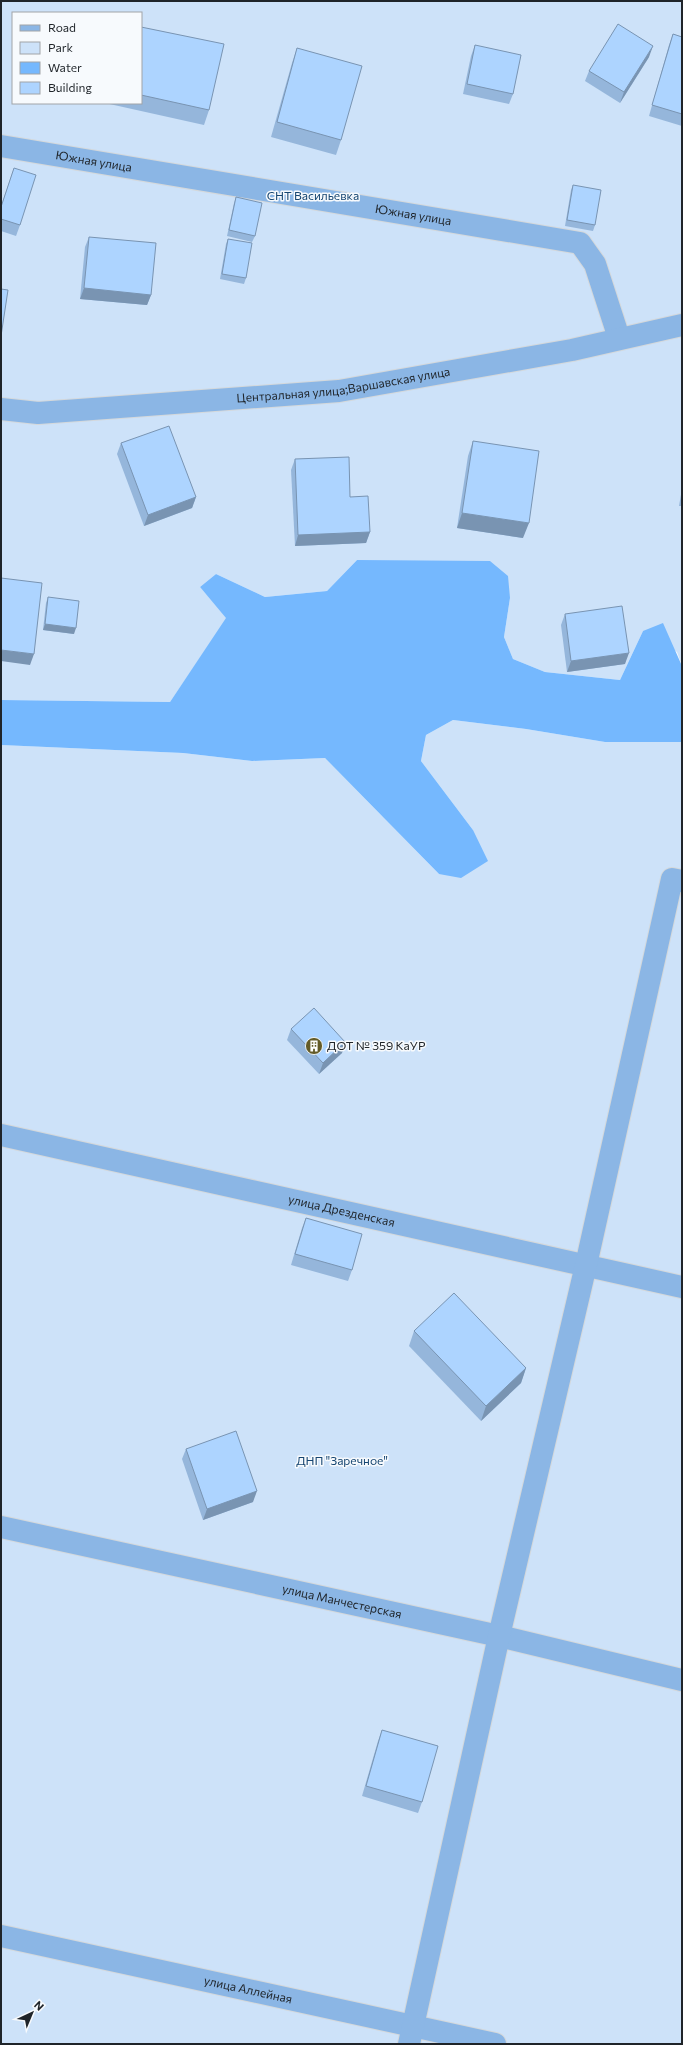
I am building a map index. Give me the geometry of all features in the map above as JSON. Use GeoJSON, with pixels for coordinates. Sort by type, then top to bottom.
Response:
{"type":"FeatureCollection","features":[{"type":"Feature","properties":{"kind":"street","name":"Южная улица"},"geometry":{"type":"LineString","coordinates":[[1,146],[580,243],[595,264],[619,338]]}},
{"type":"Feature","properties":{"kind":"street","name":"Центральная улица;Варшавская улица"},"geometry":{"type":"LineString","coordinates":[[1,409],[38,413],[339,391],[572,350],[619,338],[682,325]]}},
{"type":"Feature","properties":{"kind":"street"},"geometry":{"type":"LineString","coordinates":[[411,2035],[499,1636],[677,880]]}},
{"type":"Feature","properties":{"kind":"street","name":"улица Дрезденская"},"geometry":{"type":"LineString","coordinates":[[1,1135],[682,1287]]}},
{"type":"Feature","properties":{"kind":"street","name":"улица Манчестерская"},"geometry":{"type":"LineString","coordinates":[[1,1527],[499,1636],[682,1680]]}},
{"type":"Feature","properties":{"kind":"street","name":"улица Аллейная"},"geometry":{"type":"LineString","coordinates":[[1,1936],[411,2035],[495,2044]]}},
{"type":"Feature","properties":{"kind":"green space","name":"СНТ Васильевка"},"geometry":{"type":"Polygon","coordinates":[[[1,1],[682,1],[682,666],[677,652],[643,631],[620,680],[545,672],[513,659],[504,637],[510,598],[357,560],[327,591],[265,597],[216,574],[200,587],[227,618],[170,702],[1,700],[1,1]]]}},
{"type":"Feature","properties":{"kind":"green space","name":"ДНП \"Заречное\""},"geometry":{"type":"Polygon","coordinates":[[[453,720],[526,729],[605,742],[682,742],[682,2044],[1,2044],[1,745],[183,753],[252,761],[325,758],[439,874],[473,830],[421,761],[426,735],[453,720]]]}},
{"type":"Feature","properties":{"kind":"water"},"geometry":{"type":"Polygon","coordinates":[[[357,560],[490,561],[508,576],[510,598],[504,637],[513,659],[545,672],[620,680],[643,631],[663,623],[682,666],[682,742],[605,742],[526,729],[453,720],[426,735],[421,761],[473,830],[488,861],[461,878],[439,874],[325,758],[252,761],[183,753],[1,745],[1,700],[170,702],[226,618],[200,587],[216,574],[265,597],[327,591],[357,560]]]}},
{"type":"Feature","properties":{"kind":"building"},"geometry":{"type":"Polygon","coordinates":[[[618,24],[653,46],[624,92],[589,71],[618,24]]]}},
{"type":"Feature","properties":{"kind":"building"},"geometry":{"type":"Polygon","coordinates":[[[142,27],[224,44],[209,110],[142,95],[142,27]]]}},
{"type":"Feature","properties":{"kind":"building"},"geometry":{"type":"Polygon","coordinates":[[[673,34],[682,37],[682,114],[652,105],[673,34]]]}},
{"type":"Feature","properties":{"kind":"building"},"geometry":{"type":"Polygon","coordinates":[[[475,45],[521,55],[513,94],[467,84],[475,45]]]}},
{"type":"Feature","properties":{"kind":"building"},"geometry":{"type":"Polygon","coordinates":[[[297,48],[362,66],[341,140],[277,122],[297,48]]]}},
{"type":"Feature","properties":{"kind":"building"},"geometry":{"type":"Polygon","coordinates":[[[14,168],[36,175],[20,225],[1,219],[1,207],[14,168]]]}},
{"type":"Feature","properties":{"kind":"building"},"geometry":{"type":"Polygon","coordinates":[[[573,185],[601,190],[595,225],[567,220],[573,185]]]}},
{"type":"Feature","properties":{"kind":"building"},"geometry":{"type":"Polygon","coordinates":[[[236,197],[262,203],[255,236],[229,230],[236,197]]]}},
{"type":"Feature","properties":{"kind":"building"},"geometry":{"type":"Polygon","coordinates":[[[89,237],[156,243],[151,295],[84,288],[89,237]]]}},
{"type":"Feature","properties":{"kind":"building"},"geometry":{"type":"Polygon","coordinates":[[[228,239],[252,243],[246,278],[222,274],[228,239]]]}},
{"type":"Feature","properties":{"kind":"building"},"geometry":{"type":"Polygon","coordinates":[[[1,289],[8,290],[1,336],[1,289]]]}},
{"type":"Feature","properties":{"kind":"building"},"geometry":{"type":"Polygon","coordinates":[[[169,426],[196,497],[148,515],[121,443],[169,426]]]}},
{"type":"Feature","properties":{"kind":"building"},"geometry":{"type":"Polygon","coordinates":[[[473,441],[539,451],[529,523],[462,513],[473,441]]]}},
{"type":"Feature","properties":{"kind":"building"},"geometry":{"type":"Polygon","coordinates":[[[349,457],[350,497],[368,496],[370,532],[298,535],[295,459],[349,457]]]}},
{"type":"Feature","properties":{"kind":"building"},"geometry":{"type":"Polygon","coordinates":[[[1,578],[42,583],[34,654],[1,650],[1,578]]]}},
{"type":"Feature","properties":{"kind":"building"},"geometry":{"type":"Polygon","coordinates":[[[48,597],[79,601],[76,628],[45,624],[48,597]]]}},
{"type":"Feature","properties":{"kind":"building"},"geometry":{"type":"Polygon","coordinates":[[[622,606],[629,653],[571,661],[565,614],[622,606]]]}},
{"type":"Feature","properties":{"kind":"building"},"geometry":{"type":"Polygon","coordinates":[[[314,1008],[345,1042],[323,1063],[291,1029],[314,1008]]]}},
{"type":"Feature","properties":{"kind":"building"},"geometry":{"type":"Polygon","coordinates":[[[306,1218],[362,1234],[352,1270],[295,1254],[306,1218]]]}},
{"type":"Feature","properties":{"kind":"building"},"geometry":{"type":"Polygon","coordinates":[[[454,1293],[526,1368],[486,1406],[414,1331],[454,1293]]]}},
{"type":"Feature","properties":{"kind":"building"},"geometry":{"type":"Polygon","coordinates":[[[236,1431],[257,1491],[207,1509],[186,1449],[236,1431]]]}},
{"type":"Feature","properties":{"kind":"building"},"geometry":{"type":"Polygon","coordinates":[[[382,1730],[438,1746],[422,1802],[366,1786],[382,1730]]]}},
{"type":"Feature","properties":{"kind":"place","name":"ДОТ № 359 КаУР"},"geometry":{"type":"Point","coordinates":[314,1046]}}]}
